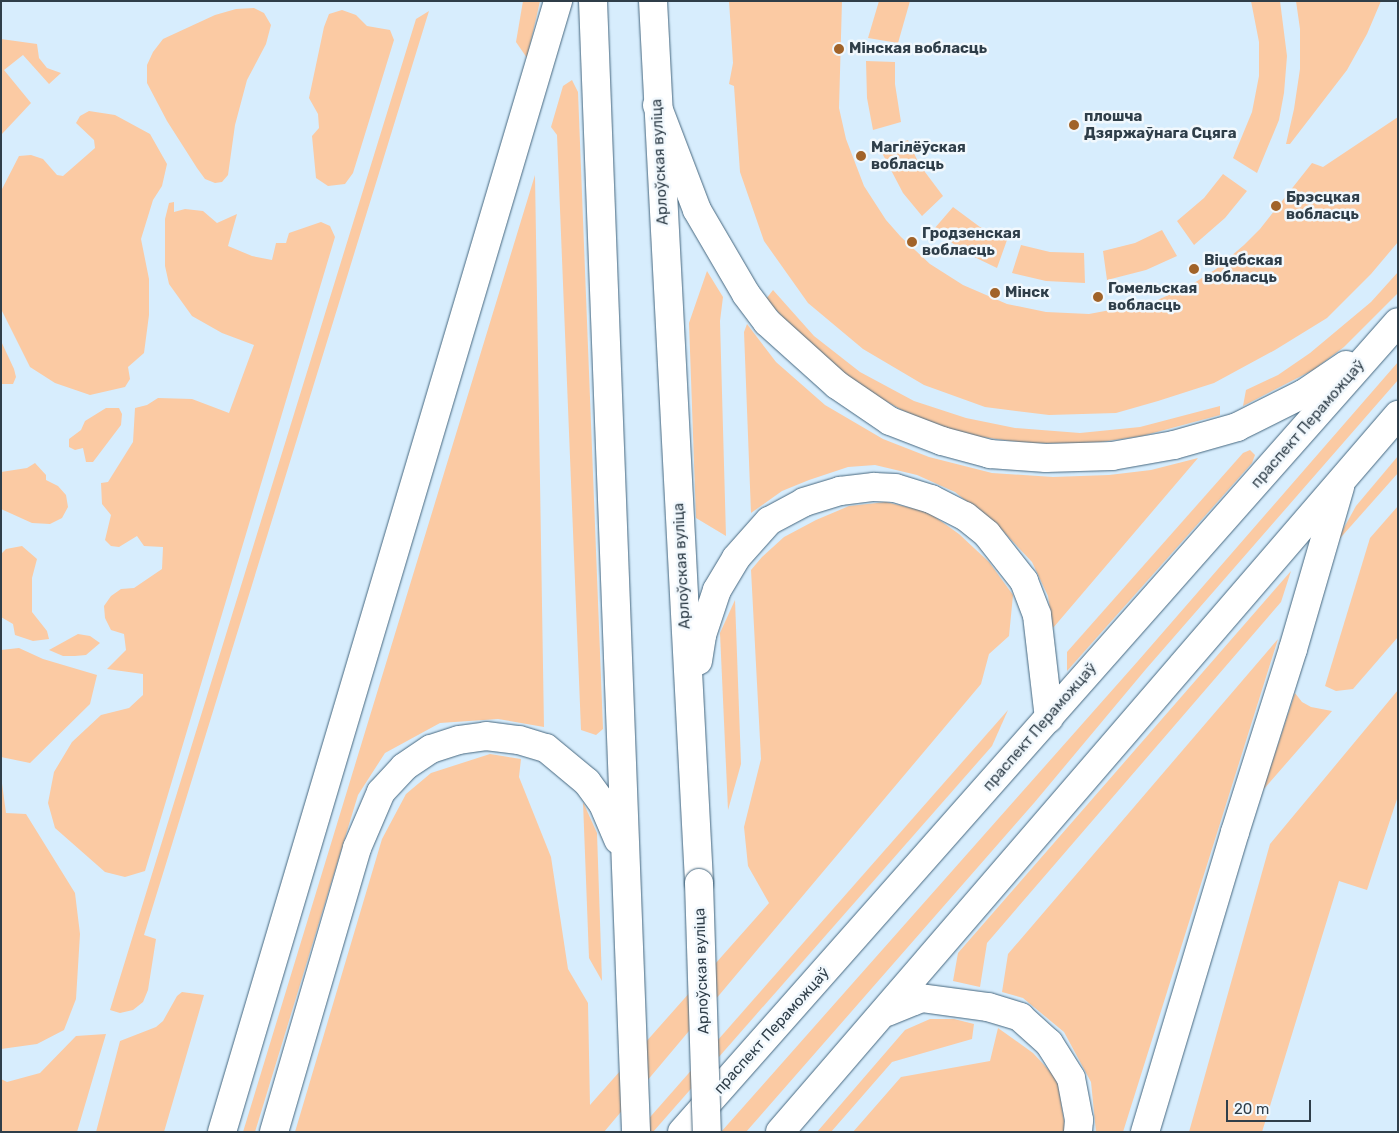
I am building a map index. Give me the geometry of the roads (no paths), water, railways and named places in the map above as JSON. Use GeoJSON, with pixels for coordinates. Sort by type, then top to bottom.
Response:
{"type":"FeatureCollection","features":[{"type":"Feature","properties":{"kind":"main road"},"geometry":{"type":"LineString","coordinates":[[222,1132],[558,1]]}},
{"type":"Feature","properties":{"kind":"main road"},"geometry":{"type":"LineString","coordinates":[[593,1],[636,1132]]}},
{"type":"Feature","properties":{"kind":"main road","name":"Арлоўская вуліца"},"geometry":{"type":"LineString","coordinates":[[653,1],[699,883],[707,1132]]}},
{"type":"Feature","properties":{"kind":"main road"},"geometry":{"type":"LineString","coordinates":[[657,105],[696,210],[746,294],[767,322],[837,385],[890,421],[942,441],[990,454],[1046,458],[1112,456],[1174,445],[1237,427],[1268,413],[1303,394],[1379,343]]}},
{"type":"Feature","properties":{"kind":"main road","name":"праспект Пераможцаў"},"geometry":{"type":"LineString","coordinates":[[682,1132],[1398,322]]}},
{"type":"Feature","properties":{"kind":"main road"},"geometry":{"type":"LineString","coordinates":[[780,1132],[1398,415]]}},
{"type":"Feature","properties":{"kind":"main road"},"geometry":{"type":"LineString","coordinates":[[1145,1132],[1235,832],[1294,649],[1342,479]]}},
{"type":"Feature","properties":{"kind":"main road"},"geometry":{"type":"LineString","coordinates":[[691,720],[702,634],[717,590],[736,558],[769,521],[804,502],[840,492],[874,487],[895,488],[931,499],[965,516],[987,534],[1024,581],[1037,615],[1048,718]]}},
{"type":"Feature","properties":{"kind":"main road"},"geometry":{"type":"LineString","coordinates":[[274,1132],[358,848],[381,792],[404,767],[431,749],[459,740],[477,737],[519,740],[546,748],[587,782],[603,804],[626,858]]}},
{"type":"Feature","properties":{"kind":"main road"},"geometry":{"type":"LineString","coordinates":[[883,1013],[921,998],[988,1007],[1020,1017],[1049,1043],[1071,1078],[1079,1120],[1078,1132]]}},
{"type":"Feature","properties":{"kind":"place","name":"Мінская вобласць"},"geometry":{"type":"Point","coordinates":[839,49]}},
{"type":"Feature","properties":{"kind":"place","name":"плошча Дзяржаўнага Сцяга"},"geometry":{"type":"Point","coordinates":[1074,125]}},
{"type":"Feature","properties":{"kind":"place","name":"Магілёўская вобласць"},"geometry":{"type":"Point","coordinates":[861,156]}},
{"type":"Feature","properties":{"kind":"place","name":"Брэсцкая вобласць"},"geometry":{"type":"Point","coordinates":[1276,206]}},
{"type":"Feature","properties":{"kind":"place","name":"Гродзенская вобласць"},"geometry":{"type":"Point","coordinates":[912,242]}},
{"type":"Feature","properties":{"kind":"place","name":"Віцебская вобласць"},"geometry":{"type":"Point","coordinates":[1194,269]}},
{"type":"Feature","properties":{"kind":"place","name":"Мінск"},"geometry":{"type":"Point","coordinates":[995,293]}},
{"type":"Feature","properties":{"kind":"place","name":"Гомельская вобласць"},"geometry":{"type":"Point","coordinates":[1098,297]}}]}
